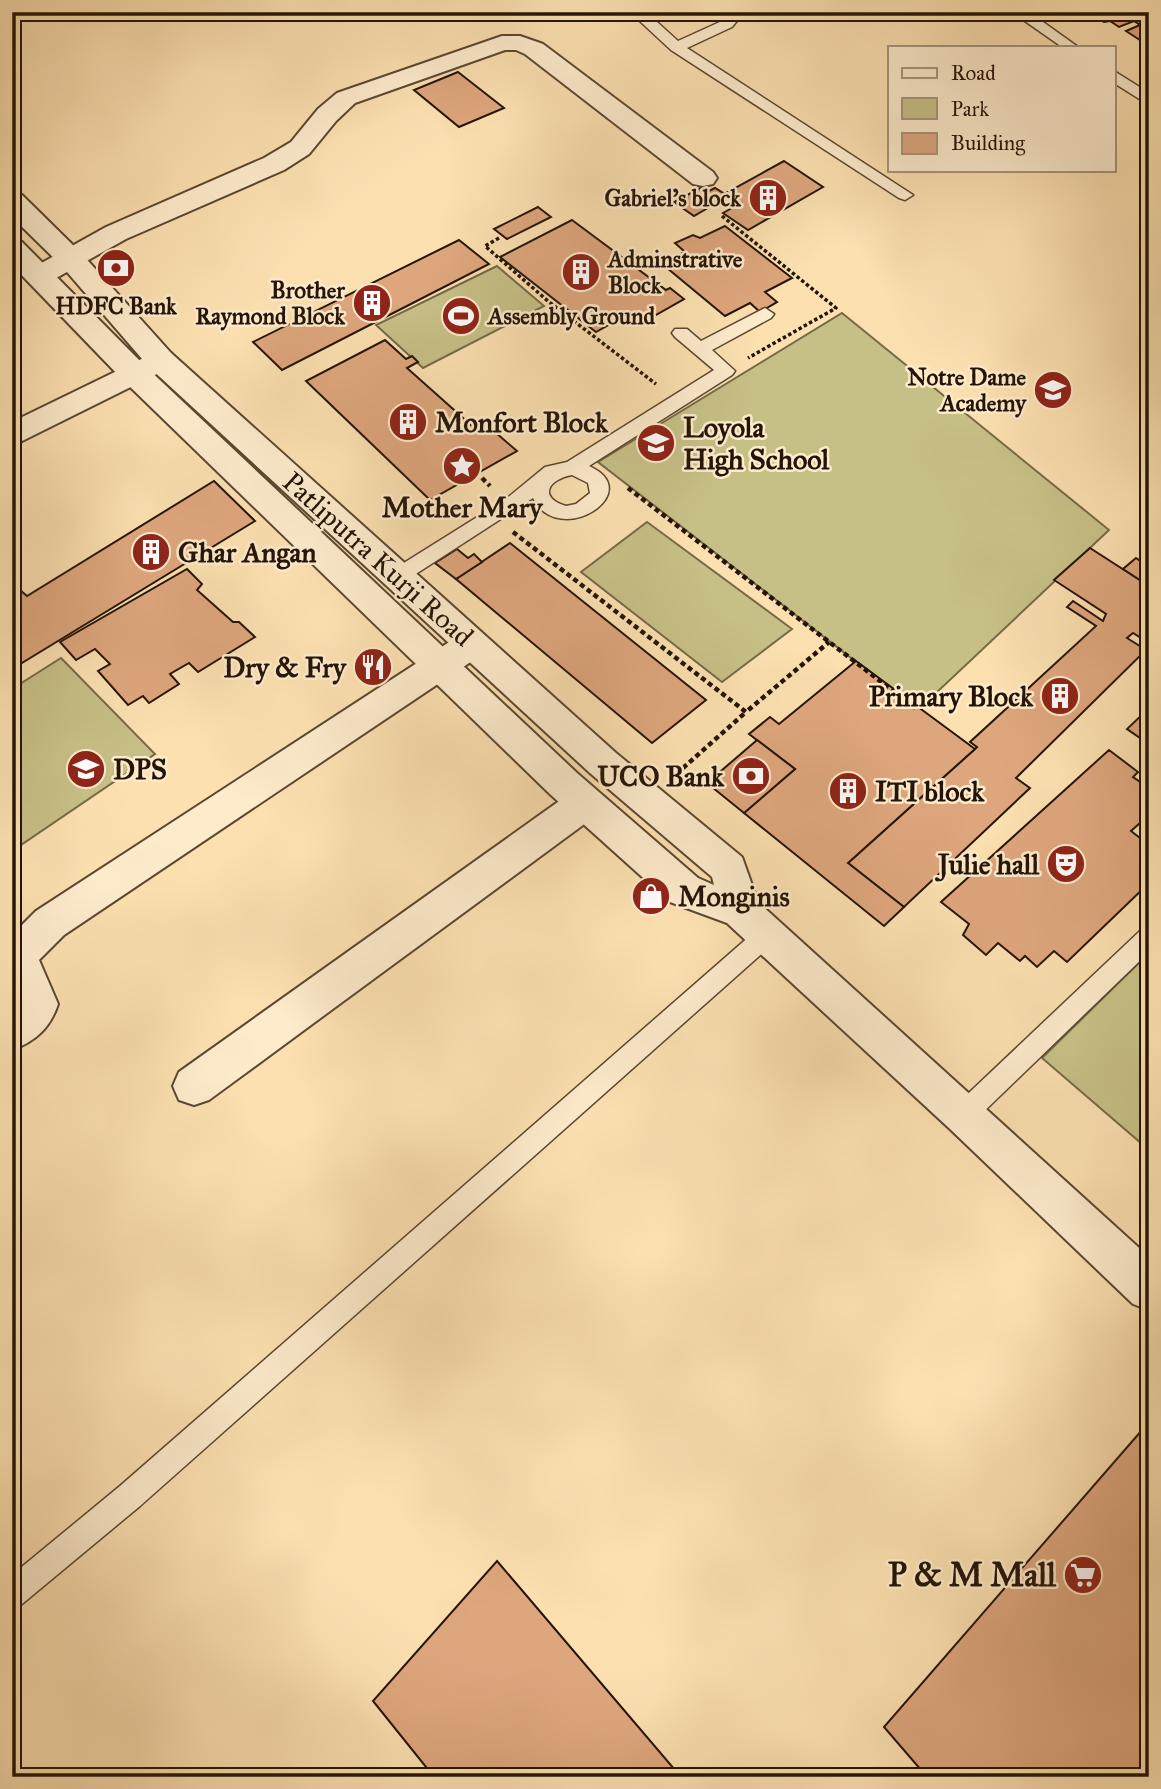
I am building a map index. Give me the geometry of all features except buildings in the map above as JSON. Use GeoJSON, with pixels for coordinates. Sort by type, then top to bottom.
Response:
{"type":"FeatureCollection","features":[{"type":"Feature","properties":{"kind":"street"},"geometry":{"type":"LineString","coordinates":[[39,276],[116,233],[274,164],[300,148],[346,97],[481,48],[502,43],[520,43],[534,48],[703,178]]}},
{"type":"Feature","properties":{"kind":"street"},"geometry":{"type":"LineString","coordinates":[[15,207],[71,259],[147,367]]}},
{"type":"Feature","properties":{"kind":"street"},"geometry":{"type":"LineString","coordinates":[[12,248],[39,276],[147,367],[237,451],[328,559],[578,797],[684,890],[754,923],[964,1114],[1149,1289]]}},
{"type":"Feature","properties":{"kind":"street"},"geometry":{"type":"LineString","coordinates":[[12,435],[147,367]]}},
{"type":"Feature","properties":{"kind":"street","name":"Patliputra Kurji Road"},"geometry":{"type":"LineString","coordinates":[[237,451],[358,540],[603,762],[729,868],[754,923]]}},
{"type":"Feature","properties":{"kind":"street"},"geometry":{"type":"LineString","coordinates":[[328,559],[358,540]]}},
{"type":"Feature","properties":{"kind":"street"},"geometry":{"type":"LineString","coordinates":[[12,1032],[34,1016],[38,1004],[19,959],[30,942],[50,923],[472,644]]}},
{"type":"Feature","properties":{"kind":"street"},"geometry":{"type":"LineString","coordinates":[[194,1086],[578,797],[603,762]]}},
{"type":"Feature","properties":{"kind":"lane"},"geometry":{"type":"LineString","coordinates":[[637,12],[676,47],[905,195]]}},
{"type":"Feature","properties":{"kind":"lane"},"geometry":{"type":"LineString","coordinates":[[676,47],[727,24],[737,12]]}},
{"type":"Feature","properties":{"kind":"lane"},"geometry":{"type":"LineString","coordinates":[[1019,12],[1070,46]]}},
{"type":"Feature","properties":{"kind":"lane"},"geometry":{"type":"LineString","coordinates":[[1116,77],[1149,100]]}},
{"type":"Feature","properties":{"kind":"lane"},"geometry":{"type":"LineString","coordinates":[[699,349],[765,314]]}},
{"type":"Feature","properties":{"kind":"lane"},"geometry":{"type":"LineString","coordinates":[[398,576],[493,517],[552,472],[580,463],[726,371],[681,334]]}},
{"type":"Feature","properties":{"kind":"lane"},"geometry":{"type":"LineString","coordinates":[[539,484],[538,491],[546,506],[565,513],[584,510],[597,500],[600,487],[580,463]]}},
{"type":"Feature","properties":{"kind":"lane"},"geometry":{"type":"LineString","coordinates":[[12,1594],[130,1496],[754,923]]}},
{"type":"Feature","properties":{"kind":"lane"},"geometry":{"type":"LineString","coordinates":[[964,1114],[1149,937]]}},
{"type":"Feature","properties":{"kind":"path"},"geometry":{"type":"LineString","coordinates":[[499,238],[485,246],[549,302],[679,401]]}},
{"type":"Feature","properties":{"kind":"path"},"geometry":{"type":"LineString","coordinates":[[580,463],[830,642],[918,710]]}},
{"type":"Feature","properties":{"kind":"path"},"geometry":{"type":"LineString","coordinates":[[493,517],[746,712]]}},
{"type":"Feature","properties":{"kind":"path"},"geometry":{"type":"LineString","coordinates":[[683,768],[830,642]]}},
{"type":"Feature","properties":{"kind":"green space","name":"Assembly Ground"},"geometry":{"type":"Polygon","coordinates":[[[497,266],[544,306],[423,368],[376,325],[497,266]]]}},
{"type":"Feature","properties":{"kind":"green space"},"geometry":{"type":"Polygon","coordinates":[[[842,313],[1109,530],[918,710],[598,462],[842,313]]]}},
{"type":"Feature","properties":{"kind":"green space"},"geometry":{"type":"Polygon","coordinates":[[[647,522],[792,629],[722,682],[581,572],[647,522]]]}},
{"type":"Feature","properties":{"kind":"green space"},"geometry":{"type":"Polygon","coordinates":[[[61,658],[155,754],[12,851],[12,689],[61,658]]]}},
{"type":"Feature","properties":{"kind":"green space"},"geometry":{"type":"Polygon","coordinates":[[[1149,953],[1149,1150],[1042,1058],[1149,953]]]}},
{"type":"Feature","properties":{"kind":"place","name":"Gabriel's block"},"geometry":{"type":"Point","coordinates":[768,198]}},
{"type":"Feature","properties":{"kind":"place","name":"HDFC Bank"},"geometry":{"type":"Point","coordinates":[116,268]}},
{"type":"Feature","properties":{"kind":"place","name":"Adminstrative Block"},"geometry":{"type":"Point","coordinates":[581,272]}},
{"type":"Feature","properties":{"kind":"place","name":"Brother Raymond Block"},"geometry":{"type":"Point","coordinates":[372,303]}},
{"type":"Feature","properties":{"kind":"place","name":"Assembly Ground"},"geometry":{"type":"Point","coordinates":[461,316]}},
{"type":"Feature","properties":{"kind":"place","name":"Notre Dame Academy"},"geometry":{"type":"Point","coordinates":[1053,390]}},
{"type":"Feature","properties":{"kind":"place","name":"Monfort Block"},"geometry":{"type":"Point","coordinates":[408,422]}},
{"type":"Feature","properties":{"kind":"place","name":"Loyola High School"},"geometry":{"type":"Point","coordinates":[656,443]}},
{"type":"Feature","properties":{"kind":"place","name":"Mother Mary"},"geometry":{"type":"Point","coordinates":[462,466]}},
{"type":"Feature","properties":{"kind":"place","name":"Ghar Angan"},"geometry":{"type":"Point","coordinates":[151,552]}},
{"type":"Feature","properties":{"kind":"place","name":"Dry & Fry"},"geometry":{"type":"Point","coordinates":[373,667]}},
{"type":"Feature","properties":{"kind":"place","name":"Primary Block"},"geometry":{"type":"Point","coordinates":[1060,696]}},
{"type":"Feature","properties":{"kind":"place","name":"DPS"},"geometry":{"type":"Point","coordinates":[86,769]}},
{"type":"Feature","properties":{"kind":"place","name":"UCO Bank"},"geometry":{"type":"Point","coordinates":[751,776]}},
{"type":"Feature","properties":{"kind":"place","name":"ITI block"},"geometry":{"type":"Point","coordinates":[848,791]}},
{"type":"Feature","properties":{"kind":"place","name":"Julie hall"},"geometry":{"type":"Point","coordinates":[1066,864]}},
{"type":"Feature","properties":{"kind":"place","name":"Monginis"},"geometry":{"type":"Point","coordinates":[651,896]}},
{"type":"Feature","properties":{"kind":"place","name":"P & M Mall"},"geometry":{"type":"Point","coordinates":[1083,1575]}}]}
